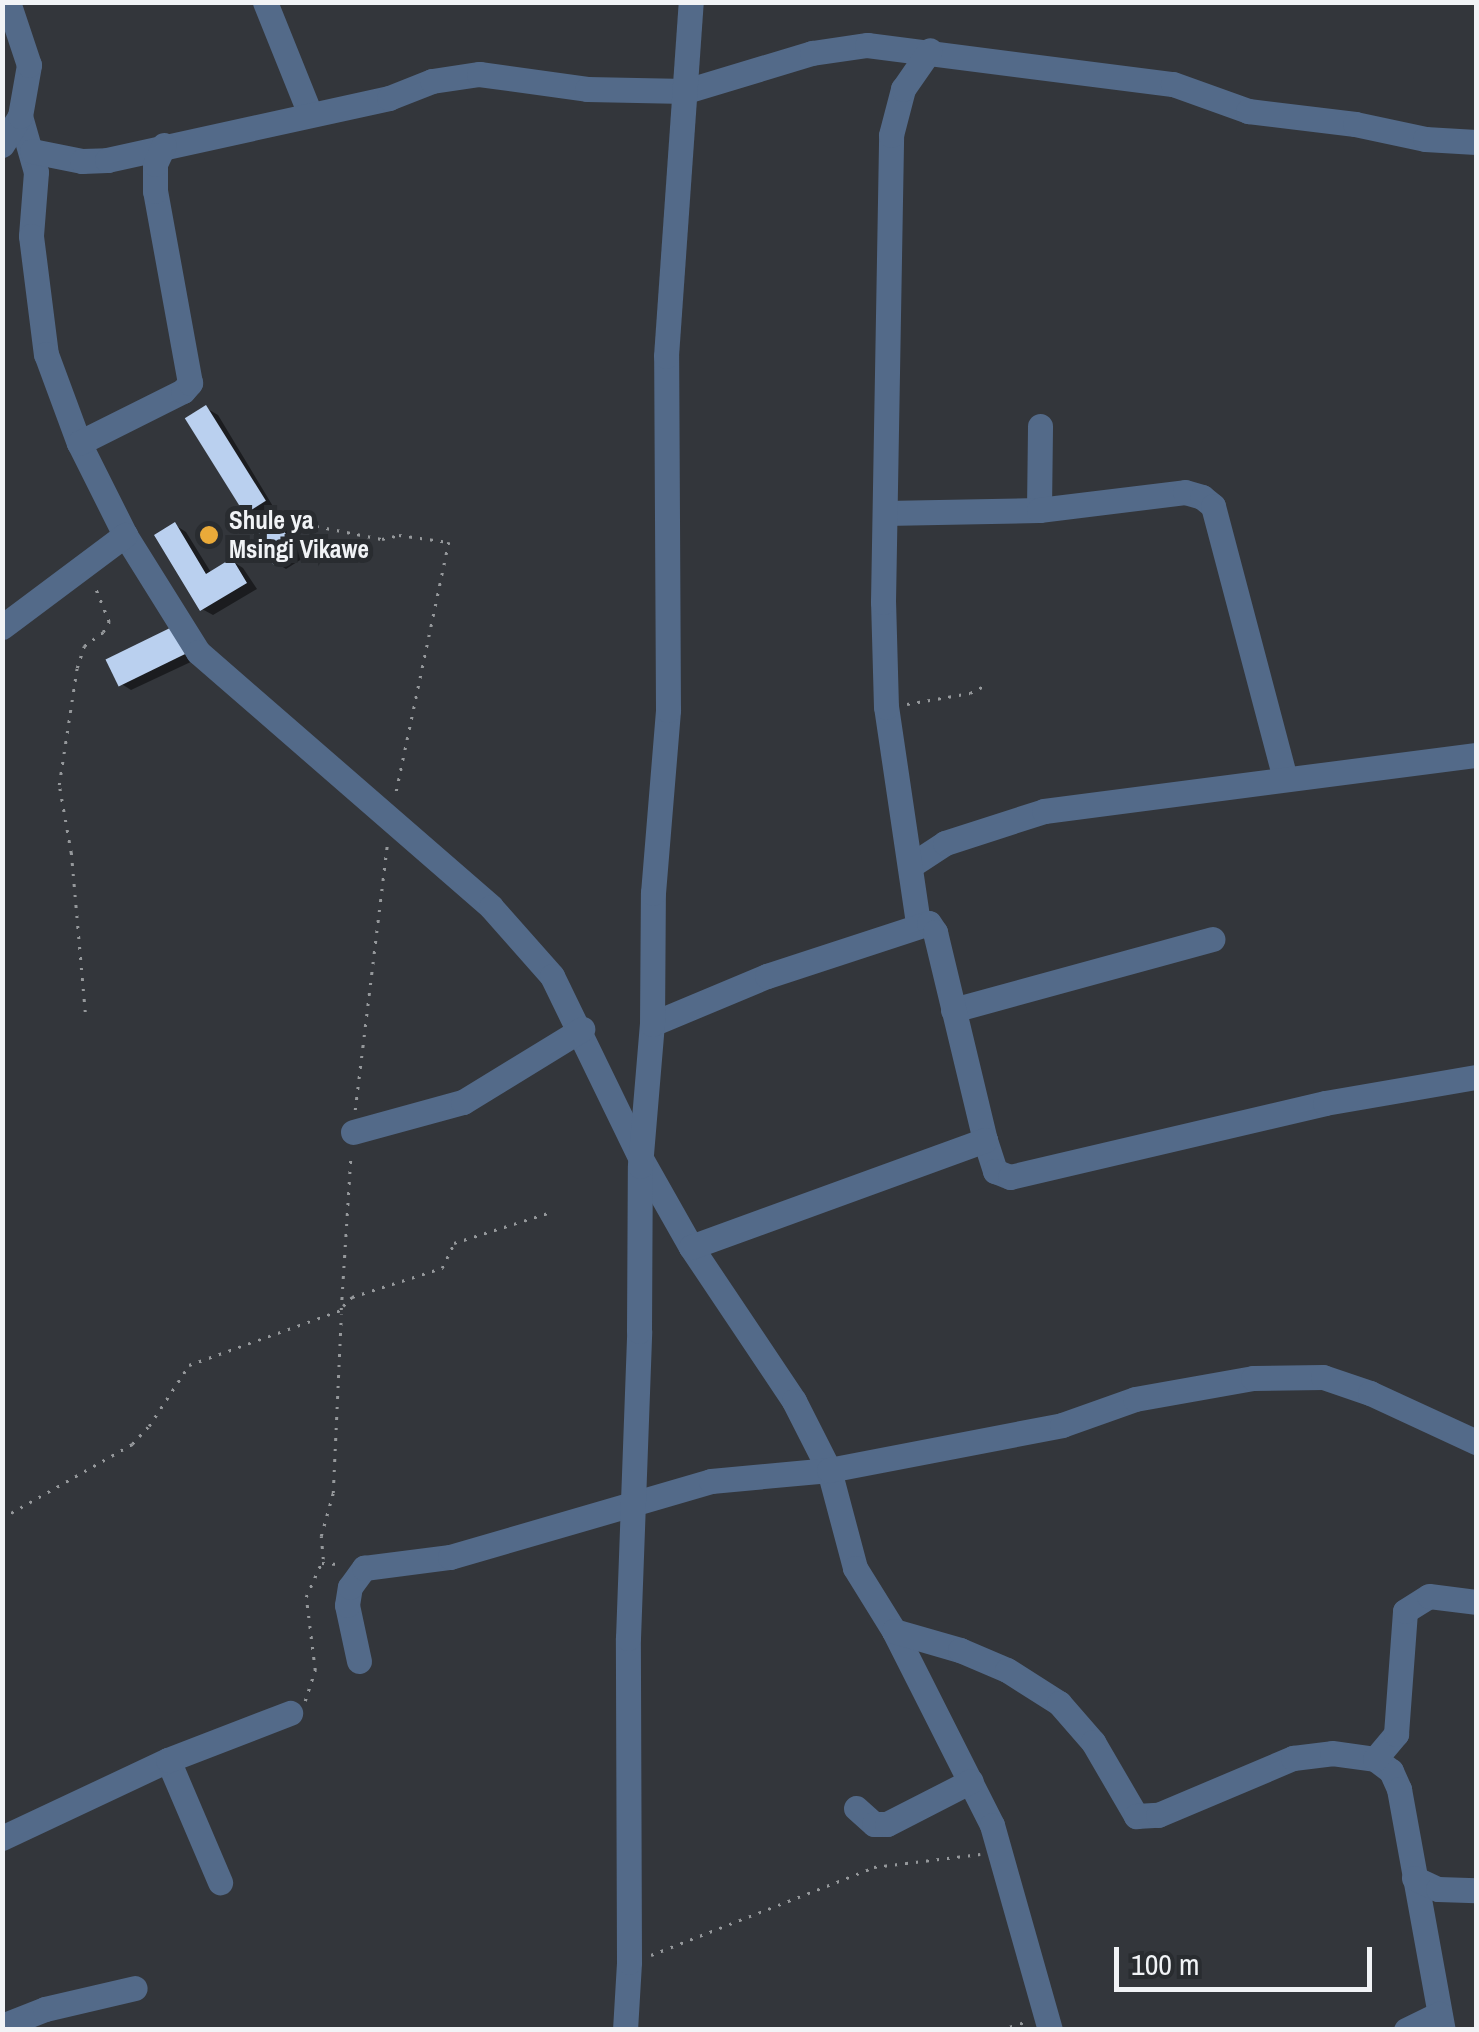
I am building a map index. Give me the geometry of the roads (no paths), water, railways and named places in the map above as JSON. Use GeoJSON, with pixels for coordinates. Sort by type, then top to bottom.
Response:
{"type":"FeatureCollection","features":[{"type":"Feature","properties":{"kind":"street"},"geometry":{"type":"LineString","coordinates":[[2,144],[20,116],[29,66],[8,2]]}},
{"type":"Feature","properties":{"kind":"street"},"geometry":{"type":"LineString","coordinates":[[265,2],[310,114]]}},
{"type":"Feature","properties":{"kind":"street"},"geometry":{"type":"LineString","coordinates":[[625,2030],[640,1157],[652,1024],[653,893],[668,710],[666,356],[691,2]]}},
{"type":"Feature","properties":{"kind":"street"},"geometry":{"type":"LineString","coordinates":[[32,151],[82,161],[389,98],[432,81],[479,74],[587,90],[686,91],[812,52],[867,45],[1174,84],[1248,111],[1355,124],[1425,139],[1476,142]]}},
{"type":"Feature","properties":{"kind":"street"},"geometry":{"type":"LineString","coordinates":[[918,923],[886,707],[885,513],[891,135],[904,89],[930,50]]}},
{"type":"Feature","properties":{"kind":"street"},"geometry":{"type":"LineString","coordinates":[[20,116],[32,151],[36,298],[50,367],[79,443],[125,535],[198,652],[390,818],[527,945],[552,976],[582,1029],[640,1157],[691,1247],[785,1386],[829,1470],[855,1568],[894,1631],[971,1781],[1002,1852],[1048,2022]]}},
{"type":"Feature","properties":{"kind":"street"},"geometry":{"type":"LineString","coordinates":[[79,443],[183,392],[190,383],[154,192],[156,164],[164,145]]}},
{"type":"Feature","properties":{"kind":"street"},"geometry":{"type":"LineString","coordinates":[[1039,510],[1040,426]]}},
{"type":"Feature","properties":{"kind":"street"},"geometry":{"type":"LineString","coordinates":[[885,513],[1039,510],[1185,492],[1213,506],[1285,779]]}},
{"type":"Feature","properties":{"kind":"street"},"geometry":{"type":"LineString","coordinates":[[2,626],[125,535]]}},
{"type":"Feature","properties":{"kind":"street"},"geometry":{"type":"LineString","coordinates":[[910,866],[945,842],[1044,811],[1476,755]]}},
{"type":"Feature","properties":{"kind":"street"},"geometry":{"type":"LineString","coordinates":[[652,1024],[767,976],[918,923],[928,923],[935,932],[995,1171],[1010,1177],[1325,1103],[1476,1077]]}},
{"type":"Feature","properties":{"kind":"street"},"geometry":{"type":"LineString","coordinates":[[954,1010],[1212,939]]}},
{"type":"Feature","properties":{"kind":"street"},"geometry":{"type":"LineString","coordinates":[[352,1132],[463,1102],[582,1029]]}},
{"type":"Feature","properties":{"kind":"street"},"geometry":{"type":"LineString","coordinates":[[691,1247],[985,1140]]}},
{"type":"Feature","properties":{"kind":"street"},"geometry":{"type":"LineString","coordinates":[[359,1661],[347,1605],[350,1588],[364,1568],[450,1557],[712,1481],[829,1470],[1062,1426],[1135,1399],[1253,1378],[1323,1377],[1370,1392],[1476,1442]]}},
{"type":"Feature","properties":{"kind":"street"},"geometry":{"type":"LineString","coordinates":[[1375,1759],[1396,1734],[1404,1611],[1429,1596],[1476,1602]]}},
{"type":"Feature","properties":{"kind":"street"},"geometry":{"type":"LineString","coordinates":[[894,1631],[992,1663],[1059,1703],[1092,1742],[1136,1816],[1158,1815],[1293,1758],[1332,1753],[1375,1759],[1391,1771],[1399,1789],[1441,2022],[1406,2030]]}},
{"type":"Feature","properties":{"kind":"street"},"geometry":{"type":"LineString","coordinates":[[2,1838],[168,1760],[290,1713]]}},
{"type":"Feature","properties":{"kind":"street"},"geometry":{"type":"LineString","coordinates":[[168,1760],[220,1882]]}},
{"type":"Feature","properties":{"kind":"street"},"geometry":{"type":"LineString","coordinates":[[856,1808],[874,1824],[887,1824],[971,1781]]}},
{"type":"Feature","properties":{"kind":"street"},"geometry":{"type":"LineString","coordinates":[[1414,1878],[1438,1890],[1476,1890]]}},
{"type":"Feature","properties":{"kind":"street"},"geometry":{"type":"LineString","coordinates":[[2,2026],[45,2009],[135,1988]]}},
{"type":"Feature","properties":{"kind":"place","name":"Shule ya Msingi Vikawe"},"geometry":{"type":"Point","coordinates":[209,535]}}]}
